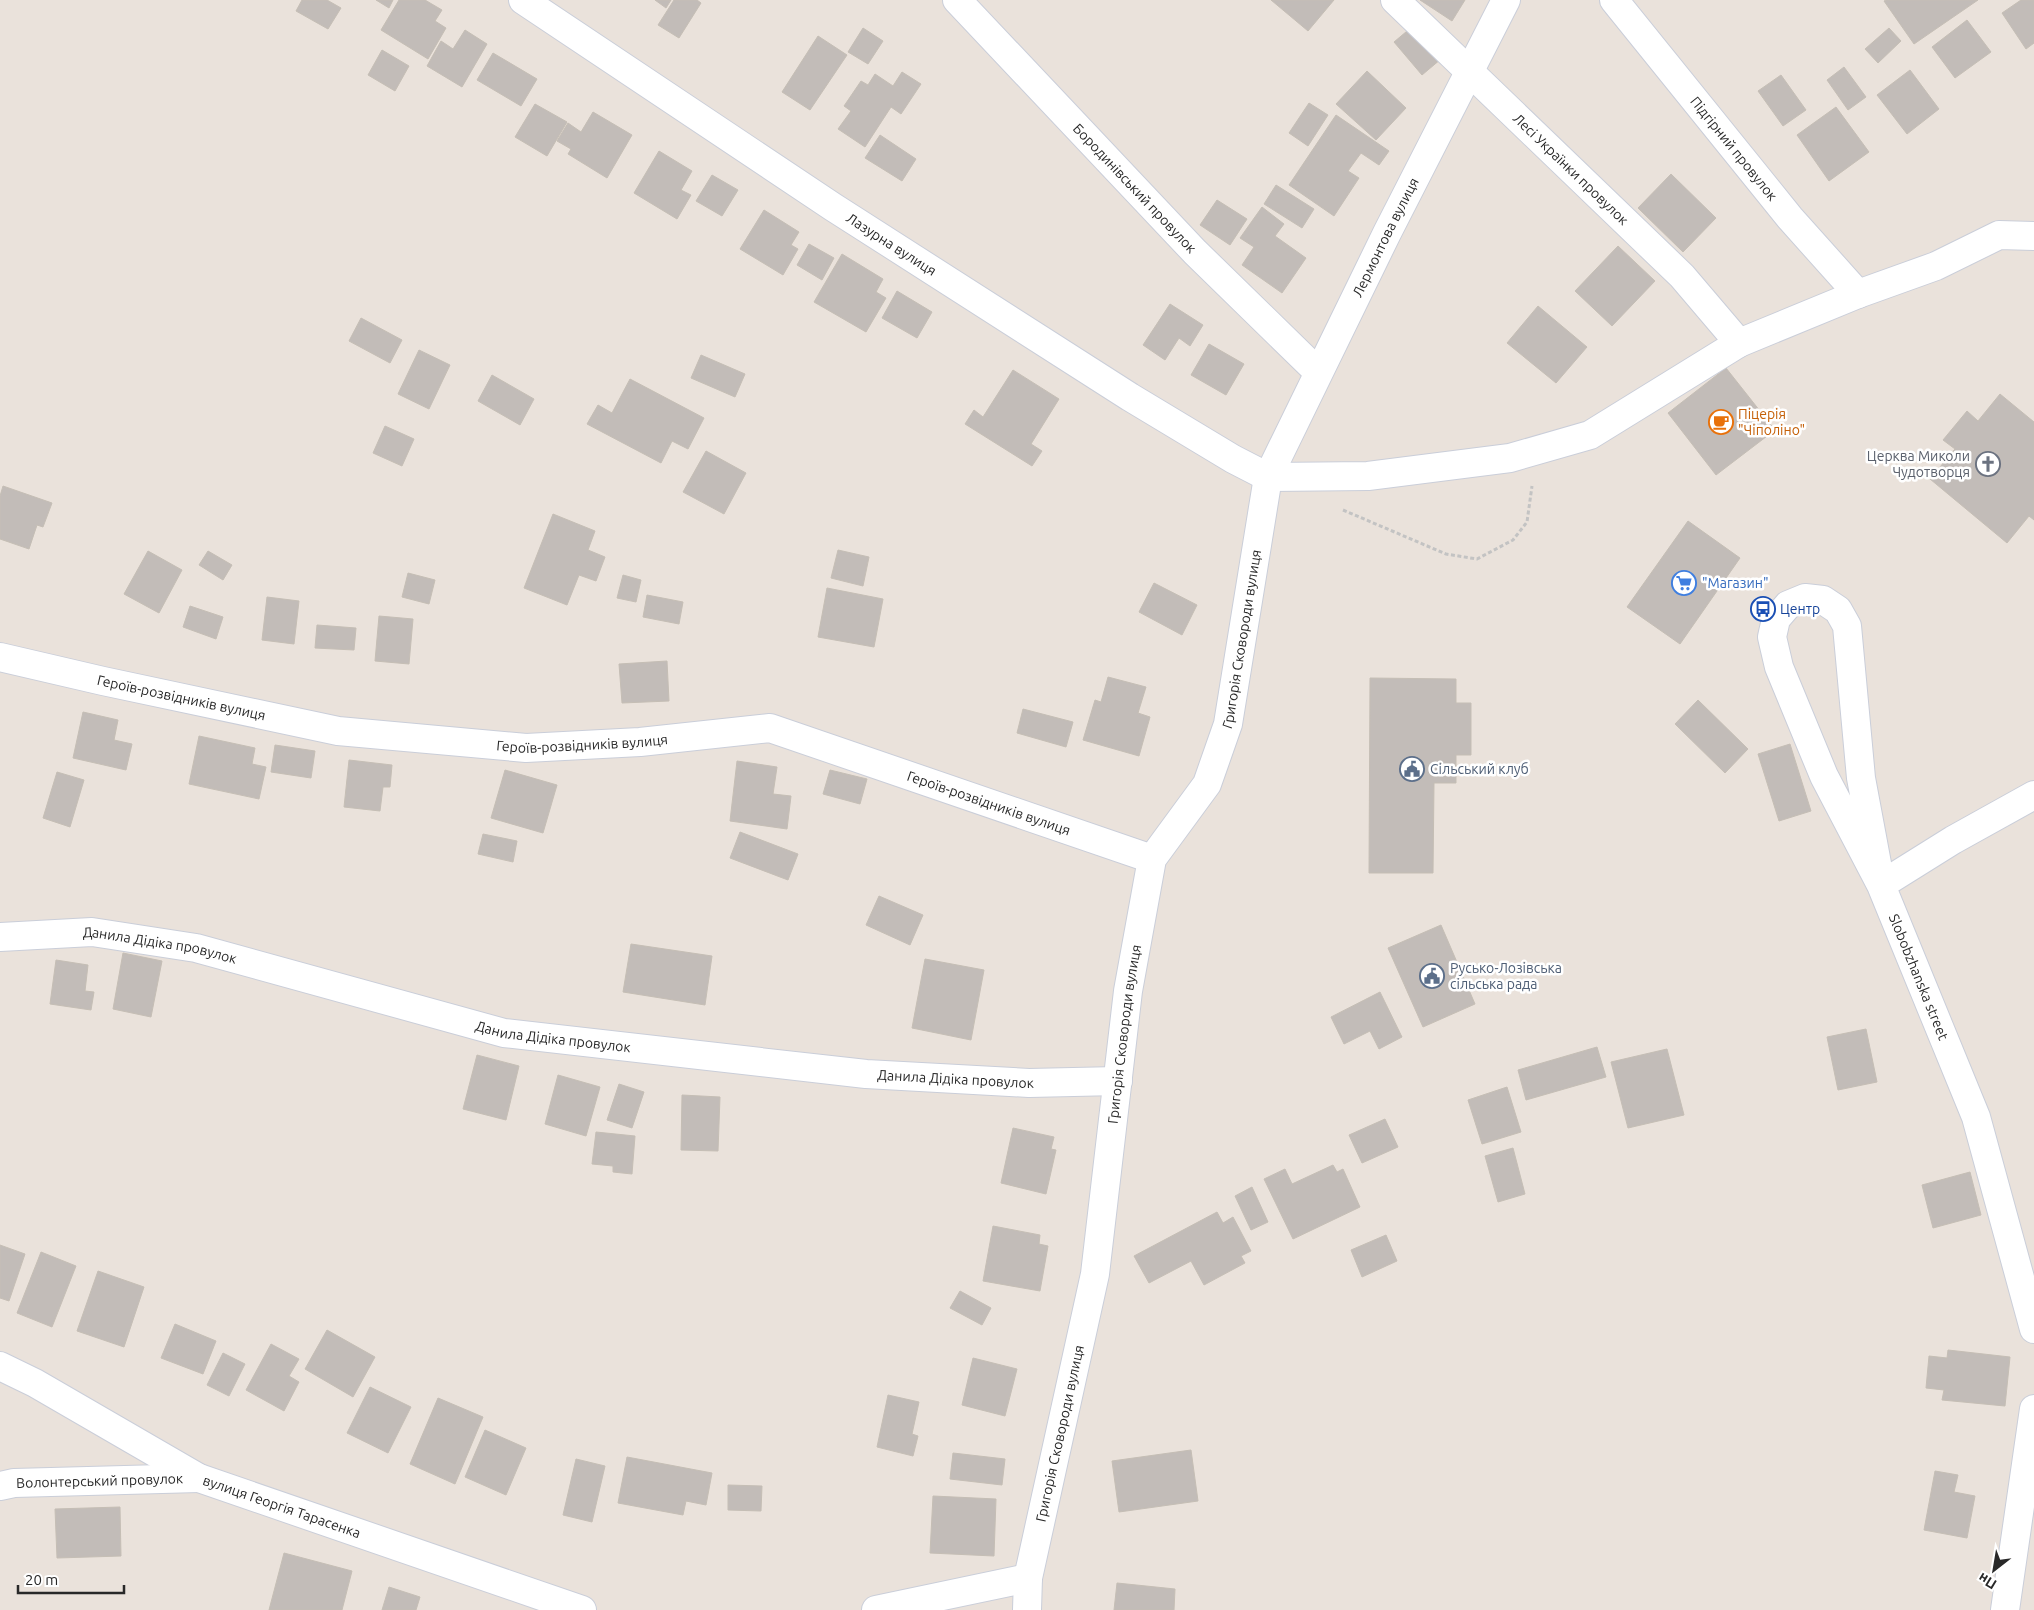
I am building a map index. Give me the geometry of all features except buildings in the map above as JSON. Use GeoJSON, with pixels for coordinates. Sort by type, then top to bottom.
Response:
{"type":"FeatureCollection","features":[{"type":"Feature","properties":{"kind":"street","name":"Лазурна вулиця"},"geometry":{"type":"LineString","coordinates":[[523,0],[841,212],[1130,397],[1268,477]]}},
{"type":"Feature","properties":{"kind":"street","name":"Бородинівський провулок"},"geometry":{"type":"LineString","coordinates":[[957,0],[1195,252],[1318,372]]}},
{"type":"Feature","properties":{"kind":"street","name":"Лесі Українки провулок"},"geometry":{"type":"LineString","coordinates":[[1395,0],[1682,276],[1739,343]]}},
{"type":"Feature","properties":{"kind":"street","name":"Лермонтова вулиця"},"geometry":{"type":"LineString","coordinates":[[1268,477],[1318,372],[1506,0]]}},
{"type":"Feature","properties":{"kind":"street","name":"Підгірний провулок"},"geometry":{"type":"LineString","coordinates":[[1614,0],[1790,218],[1858,294]]}},
{"type":"Feature","properties":{"kind":"street"},"geometry":{"type":"LineString","coordinates":[[1268,477],[1368,476],[1510,458],[1590,435],[1739,343],[1858,294],[1936,266],[1999,236],[2034,236]]}},
{"type":"Feature","properties":{"kind":"street","name":"Григорія Сковороди вулиця"},"geometry":{"type":"LineString","coordinates":[[1027,1610],[1028,1578],[1095,1274],[1128,991],[1152,859],[1207,784],[1228,724],[1268,477]]}},
{"type":"Feature","properties":{"kind":"street","name":"Slobobzhanska street"},"geometry":{"type":"LineString","coordinates":[[1881,885],[1861,778],[1846,626],[1838,610],[1823,600],[1805,598],[1788,605],[1776,619],[1772,637],[1779,667],[1824,776],[1881,885],[1976,1116],[2034,1329]]}},
{"type":"Feature","properties":{"kind":"street","name":"Героїв-розвідників вулиця"},"geometry":{"type":"LineString","coordinates":[[0,657],[103,681],[348,732],[526,748],[640,742],[770,728],[1152,859]]}},
{"type":"Feature","properties":{"kind":"street"},"geometry":{"type":"LineString","coordinates":[[1881,885],[1953,840],[2034,795]]}},
{"type":"Feature","properties":{"kind":"street","name":"Данила Дідіка провулок"},"geometry":{"type":"LineString","coordinates":[[0,936],[92,932],[196,948],[504,1033],[866,1074],[1029,1083],[1118,1081]]}},
{"type":"Feature","properties":{"kind":"street","name":"вулиця Георгія Тарасенка"},"geometry":{"type":"LineString","coordinates":[[0,1366],[35,1383],[199,1478],[582,1610]]}},
{"type":"Feature","properties":{"kind":"street"},"geometry":{"type":"LineString","coordinates":[[2005,1610],[2034,1409]]}},
{"type":"Feature","properties":{"kind":"street","name":"Волонтерський провулок"},"geometry":{"type":"LineString","coordinates":[[0,1486],[14,1483],[199,1478]]}},
{"type":"Feature","properties":{"kind":"street"},"geometry":{"type":"LineString","coordinates":[[876,1610],[1028,1578]]}},
{"type":"Feature","properties":{"kind":"path"},"geometry":{"type":"LineString","coordinates":[[1339,508],[1446,554],[1477,560],[1513,540],[1527,522],[1537,450]]}},
{"type":"Feature","properties":{"kind":"place","name":"Піцерія \"Чіполіно\""},"geometry":{"type":"Point","coordinates":[1721,422]}},
{"type":"Feature","properties":{"kind":"place","name":"Церква Миколи Чудотворця"},"geometry":{"type":"Point","coordinates":[1988,464]}},
{"type":"Feature","properties":{"kind":"place","name":"\"Магазин\""},"geometry":{"type":"Point","coordinates":[1684,583]}},
{"type":"Feature","properties":{"kind":"place","name":"Центр"},"geometry":{"type":"Point","coordinates":[1763,609]}},
{"type":"Feature","properties":{"kind":"place","name":"Сільський клуб"},"geometry":{"type":"Point","coordinates":[1412,769]}},
{"type":"Feature","properties":{"kind":"place","name":"Русько-Лозівська сільська рада"},"geometry":{"type":"Point","coordinates":[1432,976]}}]}
